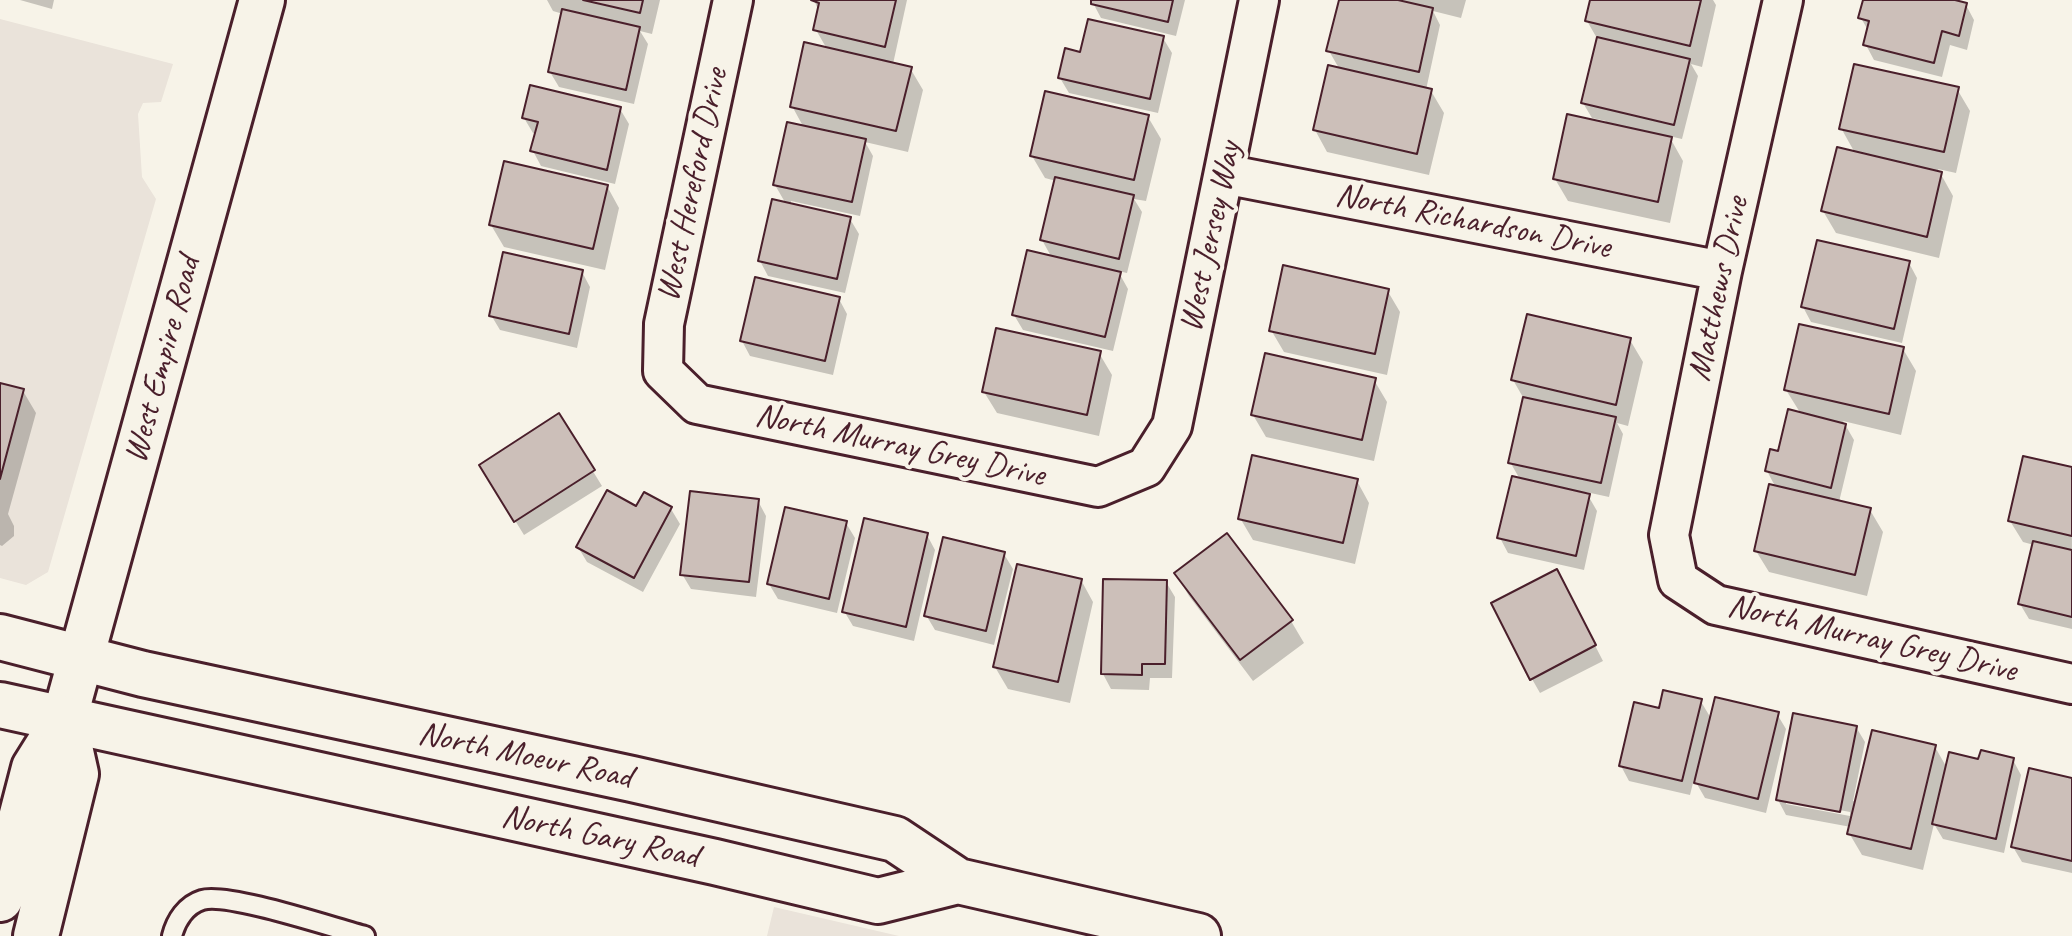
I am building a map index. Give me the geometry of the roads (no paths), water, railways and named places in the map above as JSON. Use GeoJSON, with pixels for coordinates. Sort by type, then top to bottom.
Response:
{"type":"FeatureCollection","features":[{"type":"Feature","properties":{"kind":"main road","name":"West Empire Road"},"geometry":{"type":"LineString","coordinates":[[64,720],[262,0]]}},
{"type":"Feature","properties":{"kind":"main road"},"geometry":{"type":"LineString","coordinates":[[0,637],[81,658]]}},
{"type":"Feature","properties":{"kind":"main road","name":"North Moeur Road"},"geometry":{"type":"LineString","coordinates":[[81,658],[895,839],[958,881]]}},
{"type":"Feature","properties":{"kind":"main road","name":"North Gary Road"},"geometry":{"type":"LineString","coordinates":[[0,705],[715,862],[878,901],[958,881],[1198,936]]}},
{"type":"Feature","properties":{"kind":"main road"},"geometry":{"type":"LineString","coordinates":[[0,899],[34,768],[64,720]]}},
{"type":"Feature","properties":{"kind":"main road"},"geometry":{"type":"LineString","coordinates":[[36,936],[76,774],[64,720]]}},
{"type":"Feature","properties":{"kind":"street","name":"West Hereford Drive"},"geometry":{"type":"LineString","coordinates":[[663,371],[664,324],[733,0]]}},
{"type":"Feature","properties":{"kind":"street","name":"West Jersey Way"},"geometry":{"type":"LineString","coordinates":[[1146,467],[1172,426],[1259,0]]}},
{"type":"Feature","properties":{"kind":"street","name":"Matthews Drive"},"geometry":{"type":"LineString","coordinates":[[1678,580],[1669,535],[1722,271],[1783,0]]}},
{"type":"Feature","properties":{"kind":"street","name":"North Richardson Drive"},"geometry":{"type":"LineString","coordinates":[[1224,174],[1722,271]]}},
{"type":"Feature","properties":{"kind":"street","name":"North Murray Grey Drive"},"geometry":{"type":"LineString","coordinates":[[663,371],[697,404],[1098,487],[1146,467]]}},
{"type":"Feature","properties":{"kind":"street","name":"North Murray Grey Drive"},"geometry":{"type":"LineString","coordinates":[[1678,580],[1716,605],[2072,684]]}},
{"type":"Feature","properties":{"kind":"lane"},"geometry":{"type":"LineString","coordinates":[[172,936],[189,905],[206,899],[233,900],[365,936]]}}]}
